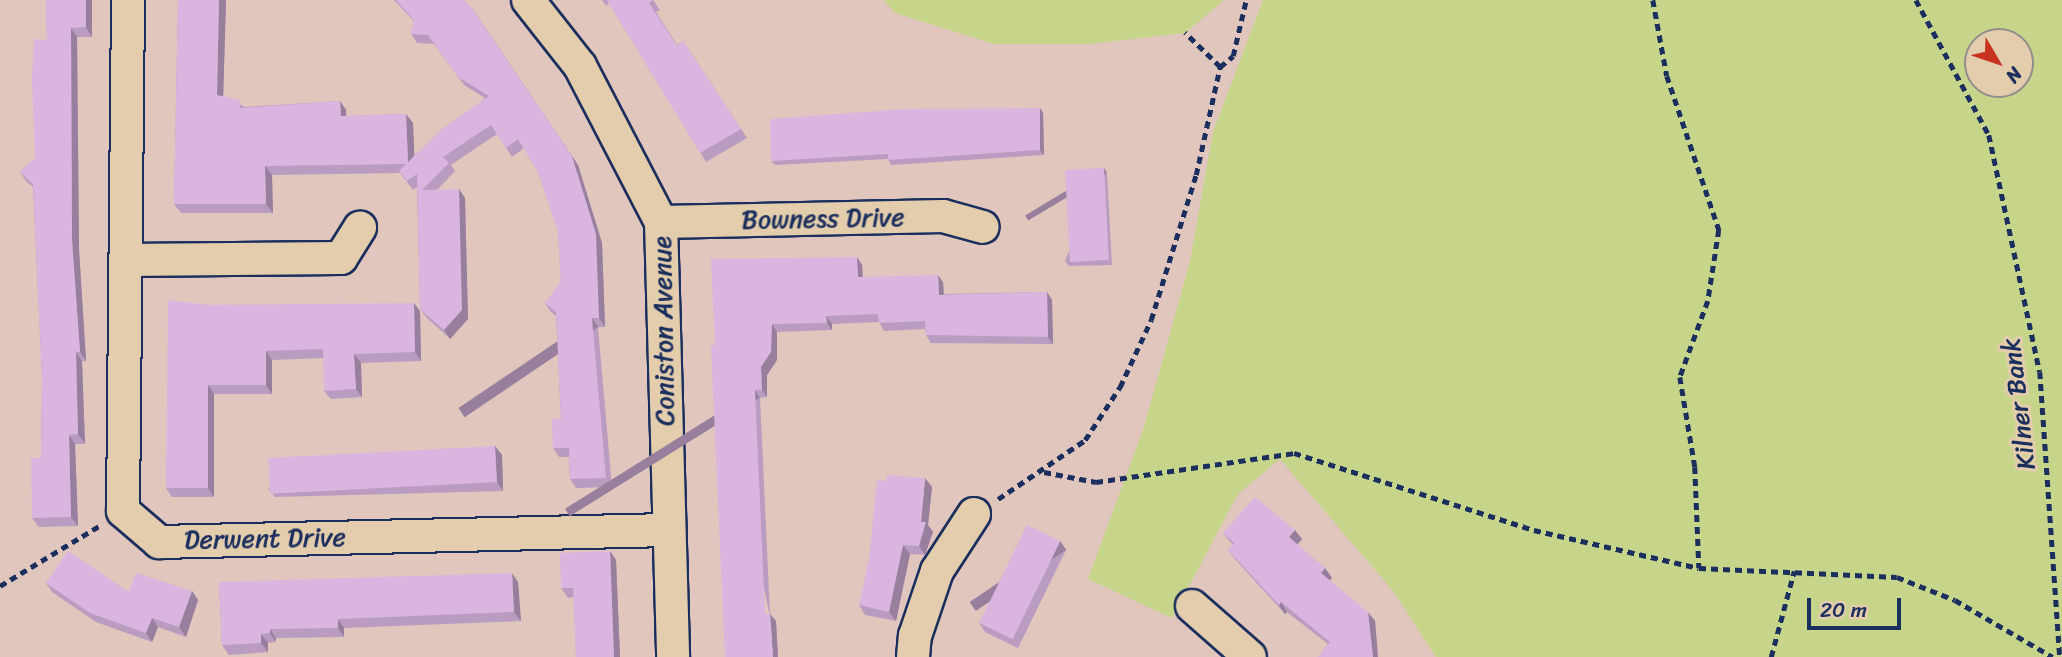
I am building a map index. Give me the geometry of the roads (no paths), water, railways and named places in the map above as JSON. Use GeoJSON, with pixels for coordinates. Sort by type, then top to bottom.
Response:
{"type":"FeatureCollection","features":[{"type":"Feature","properties":{"kind":"street"},"geometry":{"type":"LineString","coordinates":[[128,0],[125,260],[341,258],[360,227]]}},
{"type":"Feature","properties":{"kind":"street","name":"Coniston Avenue"},"geometry":{"type":"LineString","coordinates":[[528,0],[580,66],[661,222],[673,657]]}},
{"type":"Feature","properties":{"kind":"street","name":"Bowness Drive"},"geometry":{"type":"LineString","coordinates":[[661,222],[943,216],[984,227]]}},
{"type":"Feature","properties":{"kind":"street","name":"Derwent Drive"},"geometry":{"type":"LineString","coordinates":[[125,260],[123,511],[159,542],[668,530]]}},
{"type":"Feature","properties":{"kind":"street"},"geometry":{"type":"LineString","coordinates":[[914,657],[915,636],[936,571],[974,514]]}},
{"type":"Feature","properties":{"kind":"street"},"geometry":{"type":"LineString","coordinates":[[1192,606],[1250,657]]}}]}
